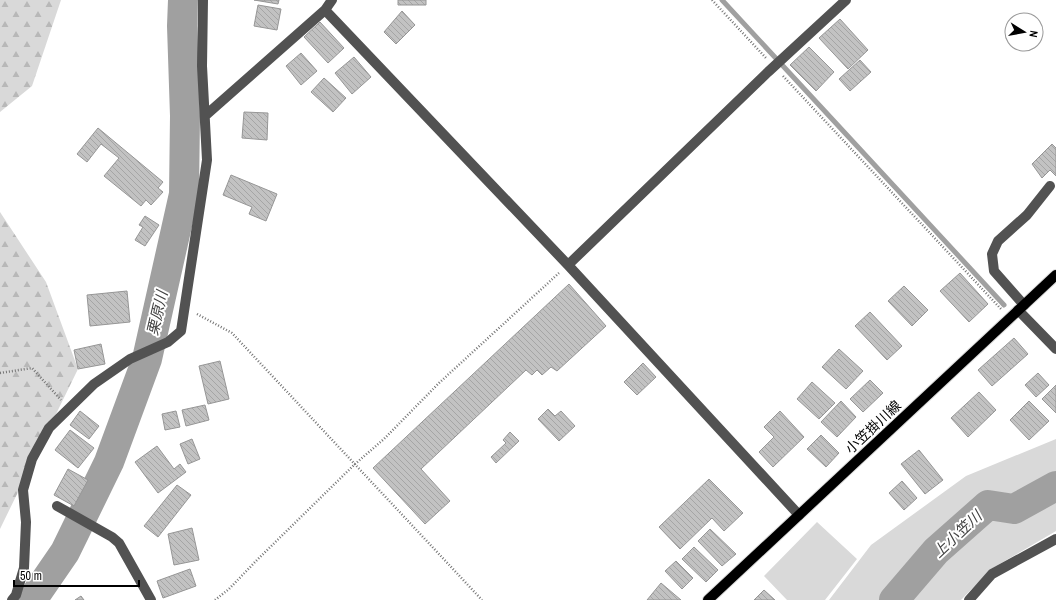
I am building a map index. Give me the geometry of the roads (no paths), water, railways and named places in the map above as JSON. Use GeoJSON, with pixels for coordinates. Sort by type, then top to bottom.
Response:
{"type":"FeatureCollection","features":[{"type":"Feature","properties":{"kind":"main road","name":"小笠掛川線"},"geometry":{"type":"LineString","coordinates":[[711,599],[1056,275]]}},
{"type":"Feature","properties":{"kind":"street"},"geometry":{"type":"LineString","coordinates":[[12,600],[16,595],[24,568],[26,522],[23,490],[32,459],[49,428],[94,384],[130,360],[168,342],[181,331],[208,160],[202,66],[203,0]]}},
{"type":"Feature","properties":{"kind":"street"},"geometry":{"type":"LineString","coordinates":[[206,115],[325,10],[332,0]]}},
{"type":"Feature","properties":{"kind":"street"},"geometry":{"type":"LineString","coordinates":[[568,265],[777,63],[846,0]]}},
{"type":"Feature","properties":{"kind":"street"},"geometry":{"type":"LineString","coordinates":[[325,10],[568,265],[799,515]]}},
{"type":"Feature","properties":{"kind":"street"},"geometry":{"type":"LineString","coordinates":[[1050,186],[1027,215],[998,241],[992,254],[994,271],[1021,307],[1056,349]]}},
{"type":"Feature","properties":{"kind":"street"},"geometry":{"type":"LineString","coordinates":[[57,506],[112,537],[118,543],[151,600]]}},
{"type":"Feature","properties":{"kind":"street"},"geometry":{"type":"LineString","coordinates":[[969,600],[992,574],[1056,539]]}},
{"type":"Feature","properties":{"kind":"waterway","name":"栗原川"},"geometry":{"type":"LineString","coordinates":[[32,600],[65,552],[109,462],[147,359],[184,194],[185,116],[182,26],[183,0]]}},
{"type":"Feature","properties":{"kind":"waterway"},"geometry":{"type":"LineString","coordinates":[[722,0],[1004,305]]}},
{"type":"Feature","properties":{"kind":"waterway","name":"上小笠川"},"geometry":{"type":"LineString","coordinates":[[894,600],[936,551],[988,505],[1014,509],[1056,486]]}}]}
